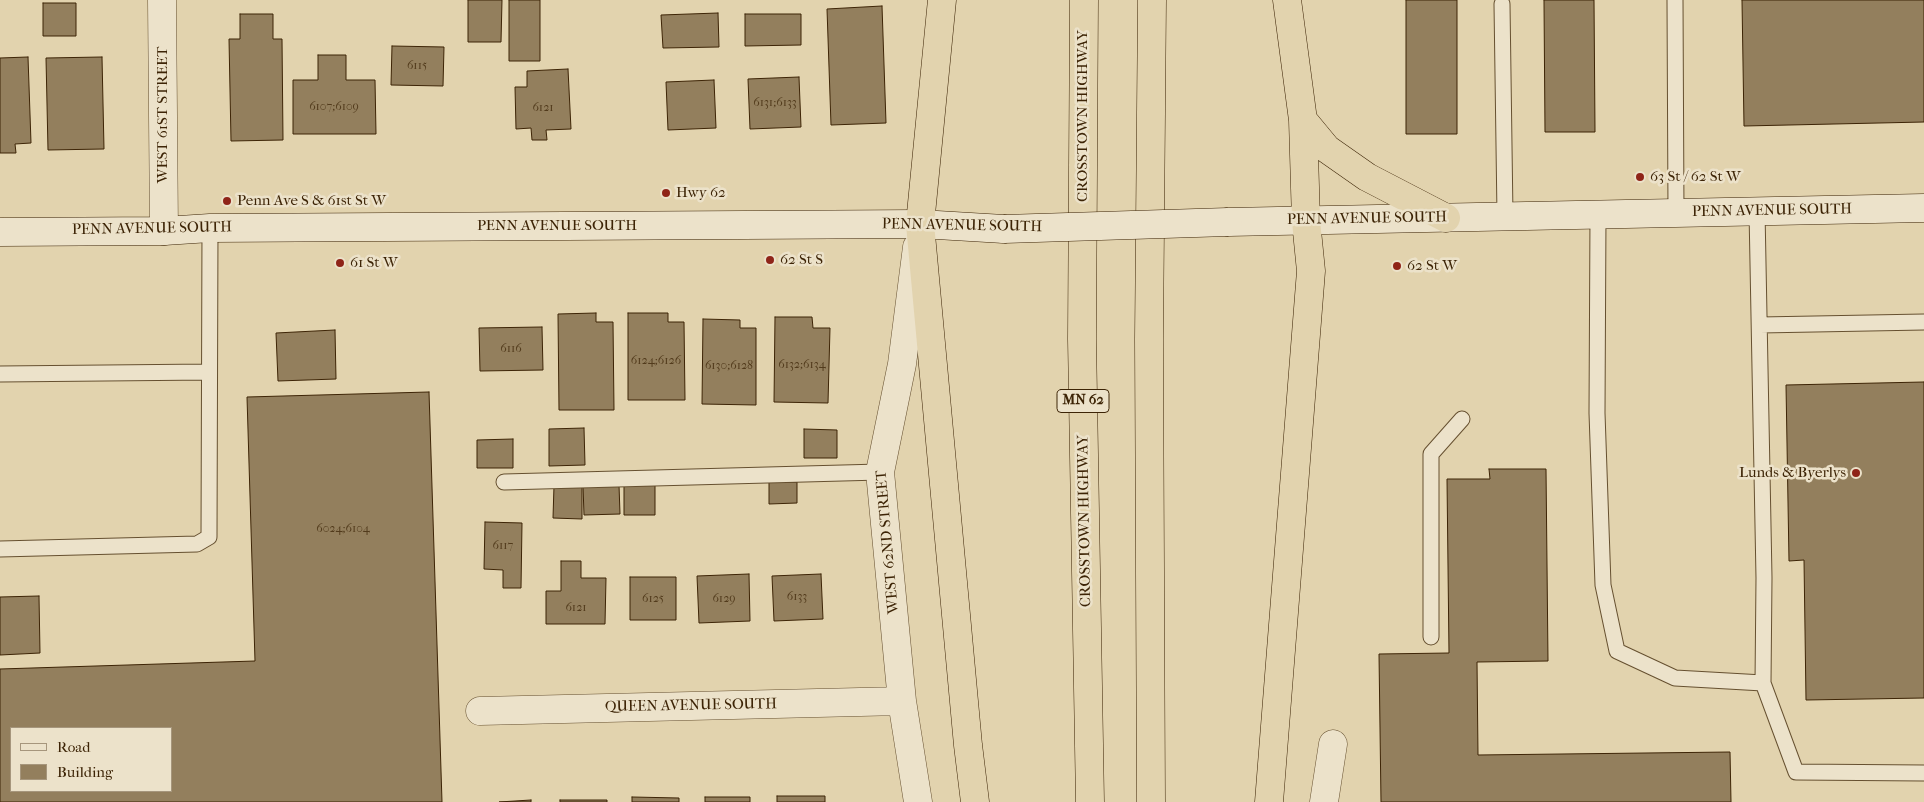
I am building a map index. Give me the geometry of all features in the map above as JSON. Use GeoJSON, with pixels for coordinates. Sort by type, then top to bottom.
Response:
{"type":"FeatureCollection","features":[{"type":"Feature","properties":{"kind":"highway"},"geometry":{"type":"LineString","coordinates":[[942,0],[920,224],[967,735],[975,802]]}},
{"type":"Feature","properties":{"kind":"highway","name":"CROSSTOWN HIGHWAY"},"geometry":{"type":"LineString","coordinates":[[1084,0],[1082,340],[1090,802]]}},
{"type":"Feature","properties":{"kind":"highway"},"geometry":{"type":"LineString","coordinates":[[1151,802],[1150,339],[1152,0]]}},
{"type":"Feature","properties":{"kind":"highway"},"geometry":{"type":"LineString","coordinates":[[1269,802],[1311,271],[1306,221],[1303,120],[1287,0]]}},
{"type":"Feature","properties":{"kind":"highway"},"geometry":{"type":"LineString","coordinates":[[1303,120],[1327,149],[1367,177],[1446,218]]}},
{"type":"Feature","properties":{"kind":"main road","name":"WEST 61ST STREET"},"geometry":{"type":"LineString","coordinates":[[162,0],[164,231]]}},
{"type":"Feature","properties":{"kind":"main road","name":"PENN AVENUE SOUTH"},"geometry":{"type":"LineString","coordinates":[[0,232],[164,231],[210,228],[920,224],[1004,229],[1228,222],[1924,208]]}},
{"type":"Feature","properties":{"kind":"main road","name":"WEST 62ND STREET"},"geometry":{"type":"LineString","coordinates":[[918,802],[902,701],[880,472],[902,364],[920,224]]}},
{"type":"Feature","properties":{"kind":"main road","name":"QUEEN AVENUE SOUTH"},"geometry":{"type":"LineString","coordinates":[[480,711],[902,701]]}},
{"type":"Feature","properties":{"kind":"main road"},"geometry":{"type":"LineString","coordinates":[[1324,802],[1332,744]]}},
{"type":"Feature","properties":{"kind":"lane"},"geometry":{"type":"LineString","coordinates":[[1675,0],[1676,213]]}},
{"type":"Feature","properties":{"kind":"lane"},"geometry":{"type":"LineString","coordinates":[[1502,4],[1505,216]]}},
{"type":"Feature","properties":{"kind":"lane"},"geometry":{"type":"LineString","coordinates":[[1757,211],[1764,578],[1763,682],[1796,772],[1924,772]]}},
{"type":"Feature","properties":{"kind":"lane"},"geometry":{"type":"LineString","coordinates":[[1598,215],[1597,413],[1603,586],[1617,651],[1676,678],[1763,682]]}},
{"type":"Feature","properties":{"kind":"lane"},"geometry":{"type":"LineString","coordinates":[[0,549],[197,544],[209,538],[208,372],[210,228]]}},
{"type":"Feature","properties":{"kind":"lane"},"geometry":{"type":"LineString","coordinates":[[1760,325],[1924,322]]}},
{"type":"Feature","properties":{"kind":"lane"},"geometry":{"type":"LineString","coordinates":[[0,374],[208,372]]}},
{"type":"Feature","properties":{"kind":"lane"},"geometry":{"type":"LineString","coordinates":[[1431,637],[1431,454],[1462,420]]}},
{"type":"Feature","properties":{"kind":"lane"},"geometry":{"type":"LineString","coordinates":[[504,482],[880,472]]}},
{"type":"Feature","properties":{"kind":"building"},"geometry":{"type":"Polygon","coordinates":[[[468,0],[502,0],[501,42],[468,42],[468,0]]]}},
{"type":"Feature","properties":{"kind":"building"},"geometry":{"type":"Polygon","coordinates":[[[509,0],[540,0],[540,61],[509,61],[509,0]]]}},
{"type":"Feature","properties":{"kind":"building"},"geometry":{"type":"Polygon","coordinates":[[[1406,0],[1457,0],[1457,134],[1406,134],[1406,0]]]}},
{"type":"Feature","properties":{"kind":"building"},"geometry":{"type":"Polygon","coordinates":[[[1544,0],[1594,0],[1595,132],[1545,132],[1544,0]]]}},
{"type":"Feature","properties":{"kind":"building"},"geometry":{"type":"Polygon","coordinates":[[[1742,0],[1924,0],[1924,122],[1744,126],[1742,0]]]}},
{"type":"Feature","properties":{"kind":"building"},"geometry":{"type":"Polygon","coordinates":[[[43,3],[76,3],[76,36],[43,36],[43,3]]]}},
{"type":"Feature","properties":{"kind":"building"},"geometry":{"type":"Polygon","coordinates":[[[882,6],[886,123],[831,125],[827,9],[882,6]]]}},
{"type":"Feature","properties":{"kind":"building"},"geometry":{"type":"Polygon","coordinates":[[[718,13],[719,47],[663,48],[661,15],[718,13]]]}},
{"type":"Feature","properties":{"kind":"building"},"geometry":{"type":"Polygon","coordinates":[[[240,14],[273,14],[273,39],[282,39],[283,140],[231,141],[229,39],[240,39],[240,14]]]}},
{"type":"Feature","properties":{"kind":"building"},"geometry":{"type":"Polygon","coordinates":[[[745,14],[801,14],[801,45],[745,46],[745,14]]]}},
{"type":"Feature","properties":{"kind":"building"},"geometry":{"type":"Polygon","coordinates":[[[392,46],[444,47],[443,86],[391,85],[392,46]]]}},
{"type":"Feature","properties":{"kind":"building"},"geometry":{"type":"Polygon","coordinates":[[[318,55],[346,55],[346,80],[375,80],[376,134],[293,134],[293,80],[318,80],[318,55]]]}},
{"type":"Feature","properties":{"kind":"building"},"geometry":{"type":"Polygon","coordinates":[[[28,57],[31,143],[15,144],[16,153],[0,153],[0,58],[28,57]]]}},
{"type":"Feature","properties":{"kind":"building"},"geometry":{"type":"Polygon","coordinates":[[[102,57],[104,149],[48,150],[46,58],[102,57]]]}},
{"type":"Feature","properties":{"kind":"building"},"geometry":{"type":"Polygon","coordinates":[[[568,69],[571,129],[546,130],[547,140],[532,140],[531,128],[516,129],[515,87],[527,87],[527,71],[568,69]]]}},
{"type":"Feature","properties":{"kind":"building"},"geometry":{"type":"Polygon","coordinates":[[[799,77],[801,127],[750,129],[748,79],[799,77]]]}},
{"type":"Feature","properties":{"kind":"building"},"geometry":{"type":"Polygon","coordinates":[[[714,80],[716,128],[668,130],[666,82],[714,80]]]}},
{"type":"Feature","properties":{"kind":"building"},"geometry":{"type":"Polygon","coordinates":[[[596,313],[596,322],[613,322],[614,410],[559,410],[558,314],[596,313]]]}},
{"type":"Feature","properties":{"kind":"building"},"geometry":{"type":"Polygon","coordinates":[[[628,313],[668,313],[668,322],[684,322],[685,400],[628,400],[628,313]]]}},
{"type":"Feature","properties":{"kind":"building"},"geometry":{"type":"Polygon","coordinates":[[[775,317],[812,317],[813,328],[830,328],[828,403],[774,402],[775,317]]]}},
{"type":"Feature","properties":{"kind":"building"},"geometry":{"type":"Polygon","coordinates":[[[703,319],[740,320],[740,328],[756,328],[756,405],[702,404],[703,319]]]}},
{"type":"Feature","properties":{"kind":"building"},"geometry":{"type":"Polygon","coordinates":[[[542,327],[543,370],[480,371],[479,328],[542,327]]]}},
{"type":"Feature","properties":{"kind":"building"},"geometry":{"type":"Polygon","coordinates":[[[335,330],[336,379],[278,381],[276,333],[335,330]]]}},
{"type":"Feature","properties":{"kind":"building","name":"Lunds & Byerlys"},"geometry":{"type":"Polygon","coordinates":[[[1924,382],[1924,698],[1806,700],[1804,560],[1789,561],[1786,385],[1924,382]]]}},
{"type":"Feature","properties":{"kind":"building"},"geometry":{"type":"Polygon","coordinates":[[[429,392],[442,802],[0,802],[0,669],[255,661],[247,397],[429,392]]]}},
{"type":"Feature","properties":{"kind":"building"},"geometry":{"type":"Polygon","coordinates":[[[584,428],[585,465],[549,466],[549,429],[584,428]]]}},
{"type":"Feature","properties":{"kind":"building"},"geometry":{"type":"Polygon","coordinates":[[[804,429],[837,430],[837,458],[804,458],[804,429]]]}},
{"type":"Feature","properties":{"kind":"building"},"geometry":{"type":"Polygon","coordinates":[[[513,439],[513,468],[477,468],[477,440],[513,439]]]}},
{"type":"Feature","properties":{"kind":"building"},"geometry":{"type":"Polygon","coordinates":[[[1489,469],[1546,469],[1548,661],[1477,662],[1478,755],[1730,752],[1731,802],[1381,802],[1379,654],[1449,653],[1447,479],[1490,479],[1489,469]]]}},
{"type":"Feature","properties":{"kind":"building"},"geometry":{"type":"Polygon","coordinates":[[[769,482],[797,482],[797,503],[769,504],[769,482]]]}},
{"type":"Feature","properties":{"kind":"building"},"geometry":{"type":"Polygon","coordinates":[[[624,484],[655,484],[655,515],[624,515],[624,484]]]}},
{"type":"Feature","properties":{"kind":"building"},"geometry":{"type":"Polygon","coordinates":[[[619,485],[620,514],[584,515],[583,486],[619,485]]]}},
{"type":"Feature","properties":{"kind":"building"},"geometry":{"type":"Polygon","coordinates":[[[554,486],[582,486],[582,519],[553,518],[554,486]]]}},
{"type":"Feature","properties":{"kind":"building"},"geometry":{"type":"Polygon","coordinates":[[[485,522],[522,523],[521,588],[503,588],[503,570],[484,569],[485,522]]]}},
{"type":"Feature","properties":{"kind":"building"},"geometry":{"type":"Polygon","coordinates":[[[561,561],[581,561],[581,578],[606,578],[605,624],[546,624],[546,591],[561,591],[561,561]]]}},
{"type":"Feature","properties":{"kind":"building"},"geometry":{"type":"Polygon","coordinates":[[[749,574],[750,621],[699,623],[697,576],[749,574]]]}},
{"type":"Feature","properties":{"kind":"building"},"geometry":{"type":"Polygon","coordinates":[[[821,574],[823,619],[774,621],[772,576],[821,574]]]}},
{"type":"Feature","properties":{"kind":"building"},"geometry":{"type":"Polygon","coordinates":[[[630,577],[676,577],[676,620],[630,620],[630,577]]]}},
{"type":"Feature","properties":{"kind":"building"},"geometry":{"type":"Polygon","coordinates":[[[39,596],[40,653],[0,655],[0,597],[39,596]]]}},
{"type":"Feature","properties":{"kind":"building"},"geometry":{"type":"Polygon","coordinates":[[[777,796],[825,796],[825,802],[777,802],[777,796]]]}},
{"type":"Feature","properties":{"kind":"building"},"geometry":{"type":"Polygon","coordinates":[[[632,797],[679,798],[679,802],[632,802],[632,797]]]}},
{"type":"Feature","properties":{"kind":"building"},"geometry":{"type":"Polygon","coordinates":[[[705,797],[750,797],[750,802],[705,802],[705,797]]]}},
{"type":"Feature","properties":{"kind":"building"},"geometry":{"type":"Polygon","coordinates":[[[531,800],[531,802],[499,802],[531,800]]]}},
{"type":"Feature","properties":{"kind":"building"},"geometry":{"type":"Polygon","coordinates":[[[560,800],[607,800],[607,802],[560,802],[560,800]]]}},
{"type":"Feature","properties":{"kind":"place","name":"63 St / 62 St W"},"geometry":{"type":"Point","coordinates":[1640,177]}},
{"type":"Feature","properties":{"kind":"place","name":"Hwy 62"},"geometry":{"type":"Point","coordinates":[666,193]}},
{"type":"Feature","properties":{"kind":"place","name":"Penn Ave S & 61st St W"},"geometry":{"type":"Point","coordinates":[227,201]}},
{"type":"Feature","properties":{"kind":"place","name":"62 St S"},"geometry":{"type":"Point","coordinates":[770,260]}},
{"type":"Feature","properties":{"kind":"place","name":"61 St W"},"geometry":{"type":"Point","coordinates":[340,263]}},
{"type":"Feature","properties":{"kind":"place","name":"62 St W"},"geometry":{"type":"Point","coordinates":[1397,266]}},
{"type":"Feature","properties":{"kind":"place","name":"Lunds & Byerlys"},"geometry":{"type":"Point","coordinates":[1856,473]}}]}
